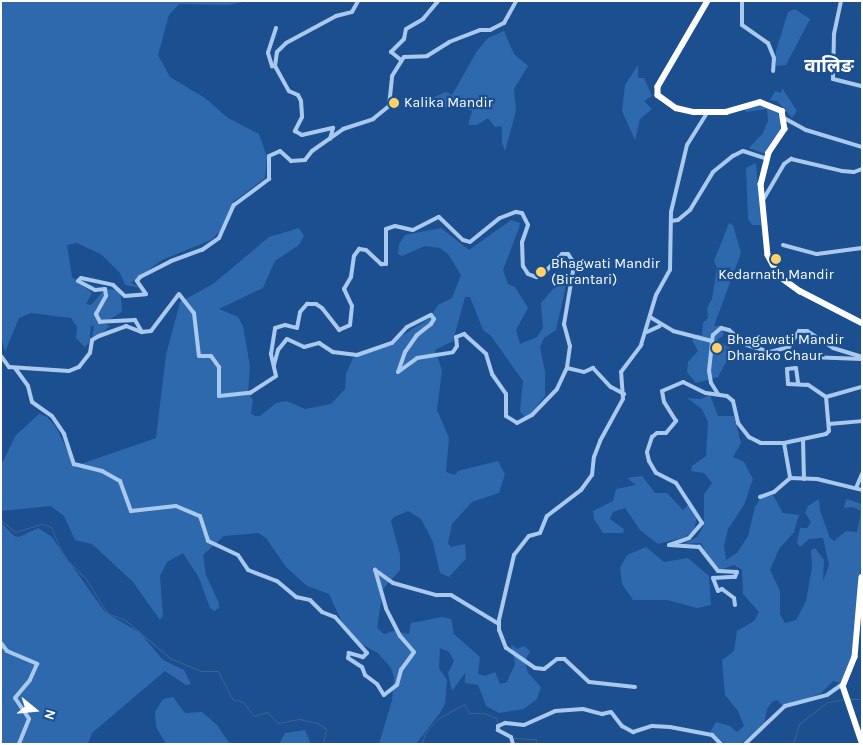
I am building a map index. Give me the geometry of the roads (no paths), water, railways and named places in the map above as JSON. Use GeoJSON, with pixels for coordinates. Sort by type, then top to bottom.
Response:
{"type":"FeatureCollection","features":[{"type":"Feature","properties":{"kind":"highway"},"geometry":{"type":"LineString","coordinates":[[708,1],[658,87],[658,95],[669,105],[706,114],[760,102],[777,106],[784,118],[785,129],[767,159],[761,184],[761,202],[768,256],[779,276],[814,300],[862,323]]}},
{"type":"Feature","properties":{"kind":"highway"},"geometry":{"type":"LineString","coordinates":[[862,577],[856,657],[844,684],[855,729],[862,742]]}},
{"type":"Feature","properties":{"kind":"street"},"geometry":{"type":"LineString","coordinates":[[275,66],[277,52],[286,44],[336,16],[352,12],[358,1]]}},
{"type":"Feature","properties":{"kind":"street"},"geometry":{"type":"LineString","coordinates":[[438,1],[422,19],[406,29],[404,39],[391,52],[401,60],[427,56],[449,42],[504,23],[516,1]]}},
{"type":"Feature","properties":{"kind":"street"},"geometry":{"type":"LineString","coordinates":[[742,1],[742,25],[768,43],[774,58],[773,71]]}},
{"type":"Feature","properties":{"kind":"street"},"geometry":{"type":"LineString","coordinates":[[841,1],[834,34],[833,78],[862,86]]}},
{"type":"Feature","properties":{"kind":"street"},"geometry":{"type":"LineString","coordinates":[[276,28],[268,53],[272,66],[275,66],[289,91],[298,95],[301,101],[302,117],[295,131],[302,135],[334,128],[330,139]]}},
{"type":"Feature","properties":{"kind":"street"},"geometry":{"type":"LineString","coordinates":[[142,332],[135,320],[100,322],[96,314],[106,296],[105,289],[95,290],[78,281],[81,278],[113,285],[125,296],[146,294],[137,281],[140,277],[171,261],[202,250],[219,238],[234,205],[269,179],[269,156],[280,151],[290,161],[298,162],[343,129],[373,119],[389,106],[392,76],[401,60]]}},
{"type":"Feature","properties":{"kind":"street"},"geometry":{"type":"LineString","coordinates":[[635,687],[589,682],[564,659],[557,659],[544,669],[535,668],[506,648],[499,624],[514,554],[529,536],[540,533],[547,516],[589,481],[600,441],[624,394],[621,372],[638,352],[656,296],[670,270],[671,221],[687,145],[706,114]]}},
{"type":"Feature","properties":{"kind":"street"},"geometry":{"type":"LineString","coordinates":[[784,118],[806,130],[862,147]]}},
{"type":"Feature","properties":{"kind":"street"},"geometry":{"type":"LineString","coordinates":[[671,221],[678,220],[690,210],[713,172],[733,156],[743,151],[767,159]]}},
{"type":"Feature","properties":{"kind":"street"},"geometry":{"type":"LineString","coordinates":[[761,202],[784,164],[791,159],[842,172],[854,172],[862,169]]}},
{"type":"Feature","properties":{"kind":"street"},"geometry":{"type":"LineString","coordinates":[[1,356],[9,367],[69,371],[82,363],[90,353],[92,340],[126,326],[142,332],[153,328],[179,294],[194,313],[199,356],[210,356],[219,367],[219,396],[250,393],[276,376],[274,364],[271,338],[275,328],[285,325],[297,328],[300,312],[307,304],[316,304],[322,308],[339,330],[350,326],[352,306],[344,289],[351,277],[354,256],[359,249],[366,250],[381,264],[386,264],[386,229],[395,226],[413,230],[428,220],[439,217],[463,240],[470,242],[500,218],[516,212],[522,213],[528,225],[522,242],[523,266],[528,274],[536,277],[543,274],[562,254],[568,254],[572,260],[573,271],[564,324],[570,346],[567,368],[557,390],[532,415],[517,424],[506,416],[506,394],[492,374],[486,354],[464,334],[456,337],[457,346],[453,352],[418,358],[398,372],[408,348],[434,319],[431,315],[407,327],[392,343],[356,355],[332,352],[319,343],[304,347],[287,339],[278,350],[274,364]]}},
{"type":"Feature","properties":{"kind":"street"},"geometry":{"type":"LineString","coordinates":[[783,245],[817,254],[862,248]]}},
{"type":"Feature","properties":{"kind":"street"},"geometry":{"type":"LineString","coordinates":[[650,316],[661,326]]}},
{"type":"Feature","properties":{"kind":"street"},"geometry":{"type":"LineString","coordinates":[[645,334],[654,326],[661,326],[712,341]]}},
{"type":"Feature","properties":{"kind":"street"},"geometry":{"type":"LineString","coordinates":[[718,394],[710,378],[712,341],[717,331],[725,329],[747,345],[777,351],[789,347],[799,331],[807,331],[834,348],[862,358]]}},
{"type":"Feature","properties":{"kind":"street"},"geometry":{"type":"LineString","coordinates":[[809,357],[862,358]]}},
{"type":"Feature","properties":{"kind":"street"},"geometry":{"type":"LineString","coordinates":[[15,368],[28,386],[32,402],[52,416],[64,434],[74,464],[102,471],[120,481],[131,511],[176,506],[200,516],[208,541],[238,555],[248,570],[276,581],[296,598],[310,600],[322,612],[335,617],[367,653],[363,657],[349,653],[348,658],[362,667],[365,675],[377,684],[384,695],[397,686],[401,670],[414,652],[400,636],[386,608],[375,570],[393,583],[436,595],[451,595],[499,624]]}},
{"type":"Feature","properties":{"kind":"street"},"geometry":{"type":"LineString","coordinates":[[567,368],[584,372],[594,368],[610,387],[624,394]]}},
{"type":"Feature","properties":{"kind":"street"},"geometry":{"type":"LineString","coordinates":[[735,605],[734,598],[722,589],[718,592],[713,578],[735,577],[737,572],[718,571],[699,547],[670,547],[689,538],[702,523],[676,483],[656,473],[647,452],[652,437],[657,433],[666,433],[676,421],[662,396],[665,388],[683,382],[706,393],[731,398],[738,423],[749,437],[761,443],[784,443],[826,434],[829,424],[826,397],[814,387],[798,382],[788,384],[787,369],[796,368],[798,382]]}},
{"type":"Feature","properties":{"kind":"street"},"geometry":{"type":"LineString","coordinates":[[826,397],[862,386]]}},
{"type":"Feature","properties":{"kind":"street"},"geometry":{"type":"LineString","coordinates":[[829,424],[862,421]]}},
{"type":"Feature","properties":{"kind":"street"},"geometry":{"type":"LineString","coordinates":[[803,440],[804,479]]}},
{"type":"Feature","properties":{"kind":"street"},"geometry":{"type":"LineString","coordinates":[[784,443],[790,478]]}},
{"type":"Feature","properties":{"kind":"street"},"geometry":{"type":"LineString","coordinates":[[856,488],[862,474]]}},
{"type":"Feature","properties":{"kind":"street"},"geometry":{"type":"LineString","coordinates":[[760,497],[774,492],[790,478],[862,490]]}},
{"type":"Feature","properties":{"kind":"street"},"geometry":{"type":"LineString","coordinates":[[1,643],[7,651],[37,664],[30,680],[15,698],[29,719],[19,744]]}},
{"type":"Feature","properties":{"kind":"street"},"geometry":{"type":"LineString","coordinates":[[745,744],[785,706],[827,695],[844,684]]}},
{"type":"Feature","properties":{"kind":"street"},"geometry":{"type":"LineString","coordinates":[[513,744],[511,737],[498,730],[498,726],[504,722],[524,725],[548,713],[583,709],[602,714],[611,712],[622,726],[633,732],[652,726],[670,726],[712,735],[721,744]]}},
{"type":"Feature","properties":{"kind":"waterway"},"geometry":{"type":"LineString","coordinates":[[1,520],[15,532],[42,524],[51,527],[64,557],[86,579],[107,613],[125,620],[170,658],[201,671],[218,671],[232,699],[243,702],[254,716],[267,712],[278,723],[299,719],[318,723],[326,729],[323,744]]}},
{"type":"Feature","properties":{"kind":"waterway"},"geometry":{"type":"LineString","coordinates":[[793,744],[799,724],[827,702],[846,699]]}},
{"type":"Feature","properties":{"kind":"waterway"},"geometry":{"type":"LineString","coordinates":[[850,699],[862,699]]}},
{"type":"Feature","properties":{"kind":"waterway"},"geometry":{"type":"LineString","coordinates":[[421,744],[427,730],[439,718],[464,704],[469,713],[484,713],[496,718],[498,724]]}},
{"type":"Feature","properties":{"kind":"waterway"},"geometry":{"type":"LineString","coordinates":[[514,738],[536,739],[537,744]]}},
{"type":"Feature","properties":{"kind":"place","name":"Kalika Mandir"},"geometry":{"type":"Point","coordinates":[394,103]}},
{"type":"Feature","properties":{"kind":"place","name":"Kedarnath Mandir"},"geometry":{"type":"Point","coordinates":[776,259]}},
{"type":"Feature","properties":{"kind":"place","name":"Bhagwati Mandir (Birantari)"},"geometry":{"type":"Point","coordinates":[541,272]}},
{"type":"Feature","properties":{"kind":"place","name":"Bhagawati Mandir Dharako Chaur"},"geometry":{"type":"Point","coordinates":[717,348]}},
{"type":"Feature","properties":{"kind":"district","name":"वालिङ"},"geometry":{"type":"Point","coordinates":[829,67]}}]}
